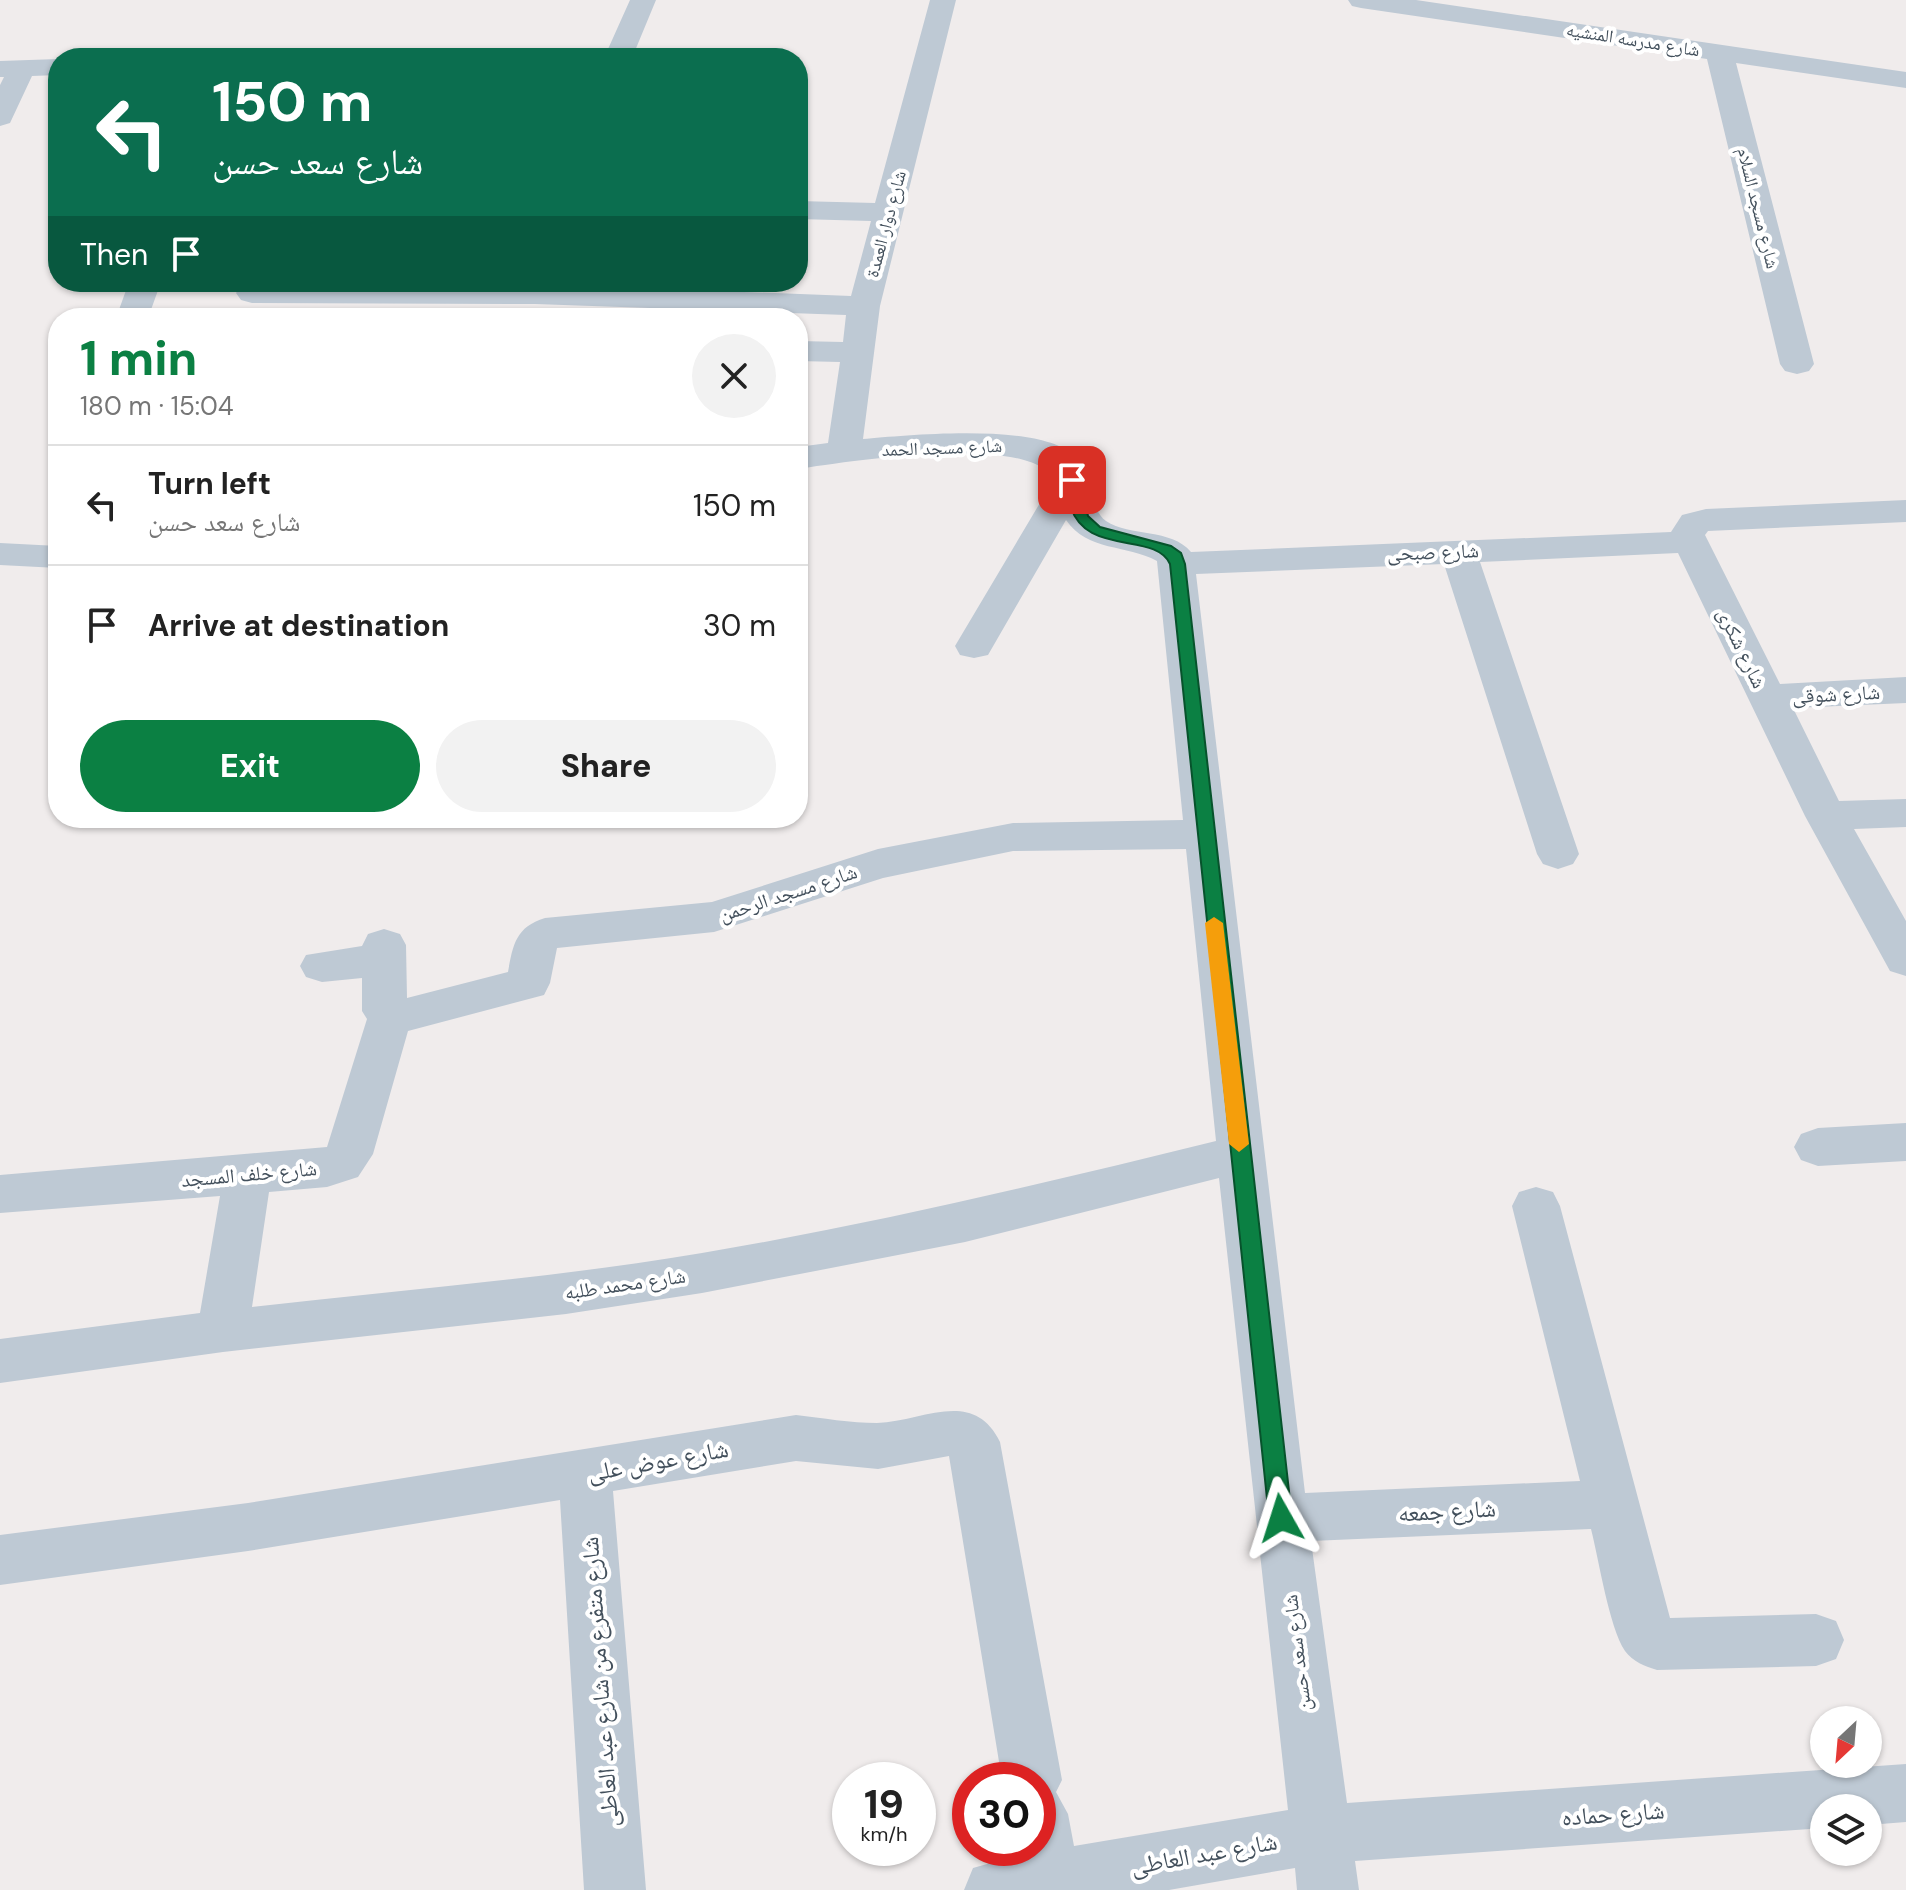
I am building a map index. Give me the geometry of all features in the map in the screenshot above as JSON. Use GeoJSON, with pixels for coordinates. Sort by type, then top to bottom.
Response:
{"type":"FeatureCollection","features":[{"type":"Feature","properties":{"kind":"street"},"geometry":{"type":"LineString","coordinates":[[622,48],[643,0]]}},
{"type":"Feature","properties":{"kind":"street","name":"شارع دوار العمدة"},"geometry":{"type":"LineString","coordinates":[[844,451],[864,306],[943,0]]}},
{"type":"Feature","properties":{"kind":"street","name":"شارع مدرسه المنشيه"},"geometry":{"type":"LineString","coordinates":[[1361,0],[1906,80]]}},
{"type":"Feature","properties":{"kind":"street"},"geometry":{"type":"LineString","coordinates":[[1554,28],[1570,0]]}},
{"type":"Feature","properties":{"kind":"street","name":"شارع مسجد السلام"},"geometry":{"type":"LineString","coordinates":[[1719,53],[1797,364]]}},
{"type":"Feature","properties":{"kind":"street"},"geometry":{"type":"LineString","coordinates":[[0,117],[11,68],[48,67]]}},
{"type":"Feature","properties":{"kind":"street"},"geometry":{"type":"LineString","coordinates":[[808,210],[889,212]]}},
{"type":"Feature","properties":{"kind":"street"},"geometry":{"type":"LineString","coordinates":[[252,293],[864,306]]}},
{"type":"Feature","properties":{"kind":"street"},"geometry":{"type":"LineString","coordinates":[[808,351],[856,352]]}},
{"type":"Feature","properties":{"kind":"street","name":"شارع مسجد الحمد"},"geometry":{"type":"LineString","coordinates":[[808,456],[844,451],[1000,444],[1030,448],[1054,456],[1069,469],[1072,480]]}},
{"type":"Feature","properties":{"kind":"street"},"geometry":{"type":"LineString","coordinates":[[1072,480],[1080,518],[1095,530],[1166,549],[1175,556],[1178,564]]}},
{"type":"Feature","properties":{"kind":"street"},"geometry":{"type":"LineString","coordinates":[[974,646],[1072,480]]}},
{"type":"Feature","properties":{"kind":"street"},"geometry":{"type":"LineString","coordinates":[[1689,542],[1689,528],[1706,520],[1906,511]]}},
{"type":"Feature","properties":{"kind":"street","name":"شارع صبحى"},"geometry":{"type":"LineString","coordinates":[[1178,564],[1689,542]]}},
{"type":"Feature","properties":{"kind":"street","name":"شارع شكرى"},"geometry":{"type":"LineString","coordinates":[[1689,542],[1826,816],[1906,960]]}},
{"type":"Feature","properties":{"kind":"street"},"geometry":{"type":"LineString","coordinates":[[0,554],[48,549]]}},
{"type":"Feature","properties":{"kind":"street"},"geometry":{"type":"LineString","coordinates":[[1458,551],[1558,854]]}},
{"type":"Feature","properties":{"kind":"street","name":"شارع سعد حسن"},"geometry":{"type":"LineString","coordinates":[[1178,564],[1240,1154],[1324,1862]]}},
{"type":"Feature","properties":{"kind":"street","name":"شارع شوقى"},"geometry":{"type":"LineString","coordinates":[[1766,697],[1906,690]]}},
{"type":"Feature","properties":{"kind":"street"},"geometry":{"type":"LineString","coordinates":[[1826,816],[1906,813]]}},
{"type":"Feature","properties":{"kind":"street","name":"شارع مسجد الرحمن"},"geometry":{"type":"LineString","coordinates":[[390,1017],[528,983],[536,941],[545,934],[714,917],[878,864],[1013,837],[1205,834]]}},
{"type":"Feature","properties":{"kind":"street"},"geometry":{"type":"LineString","coordinates":[[322,966],[384,952],[385,1011],[390,1017]]}},
{"type":"Feature","properties":{"kind":"street","name":"شارع خلف المسجد"},"geometry":{"type":"LineString","coordinates":[[0,1194],[247,1175],[341,1164],[349,1154],[390,1017]]}},
{"type":"Feature","properties":{"kind":"street"},"geometry":{"type":"LineString","coordinates":[[1818,1147],[1906,1142]]}},
{"type":"Feature","properties":{"kind":"street","name":"شارع محمد طلبه"},"geometry":{"type":"LineString","coordinates":[[0,1361],[223,1331],[566,1293],[702,1273],[936,1228],[1240,1154]]}},
{"type":"Feature","properties":{"kind":"street"},"geometry":{"type":"LineString","coordinates":[[223,1331],[247,1175]]}},
{"type":"Feature","properties":{"kind":"street"},"geometry":{"type":"LineString","coordinates":[[1536,1206],[1645,1632],[1657,1644],[1816,1640]]}},
{"type":"Feature","properties":{"kind":"street","name":"شارع عوض على"},"geometry":{"type":"LineString","coordinates":[[0,1560],[248,1527],[796,1438],[878,1446],[947,1433],[966,1434],[973,1442],[1029,1762]]}},
{"type":"Feature","properties":{"kind":"street","name":"شارع متفرع من شارع عبد العاطى"},"geometry":{"type":"LineString","coordinates":[[585,1473],[615,1890]]}},
{"type":"Feature","properties":{"kind":"street","name":"شارع جمعه"},"geometry":{"type":"LineString","coordinates":[[1281,1518],[1612,1504]]}},
{"type":"Feature","properties":{"kind":"street","name":"شارع حماده"},"geometry":{"type":"LineString","coordinates":[[1324,1862],[1906,1793]]}},
{"type":"Feature","properties":{"kind":"street","name":"شارع عبد العاطى"},"geometry":{"type":"LineString","coordinates":[[1012,1887],[1324,1862]]}},
{"type":"Feature","properties":{"kind":"street"},"geometry":{"type":"LineString","coordinates":[[1012,1887],[1019,1866]]}},
{"type":"Feature","properties":{"kind":"slow traffic"},"geometry":{"type":"LineString","coordinates":[[1214,923],[1239,1144]]}},
{"type":"Feature","properties":{"kind":"route"},"geometry":{"type":"LineString","coordinates":[[1072,480],[1080,518],[1095,530],[1166,549],[1175,556],[1178,564],[1281,1518]]}}]}
